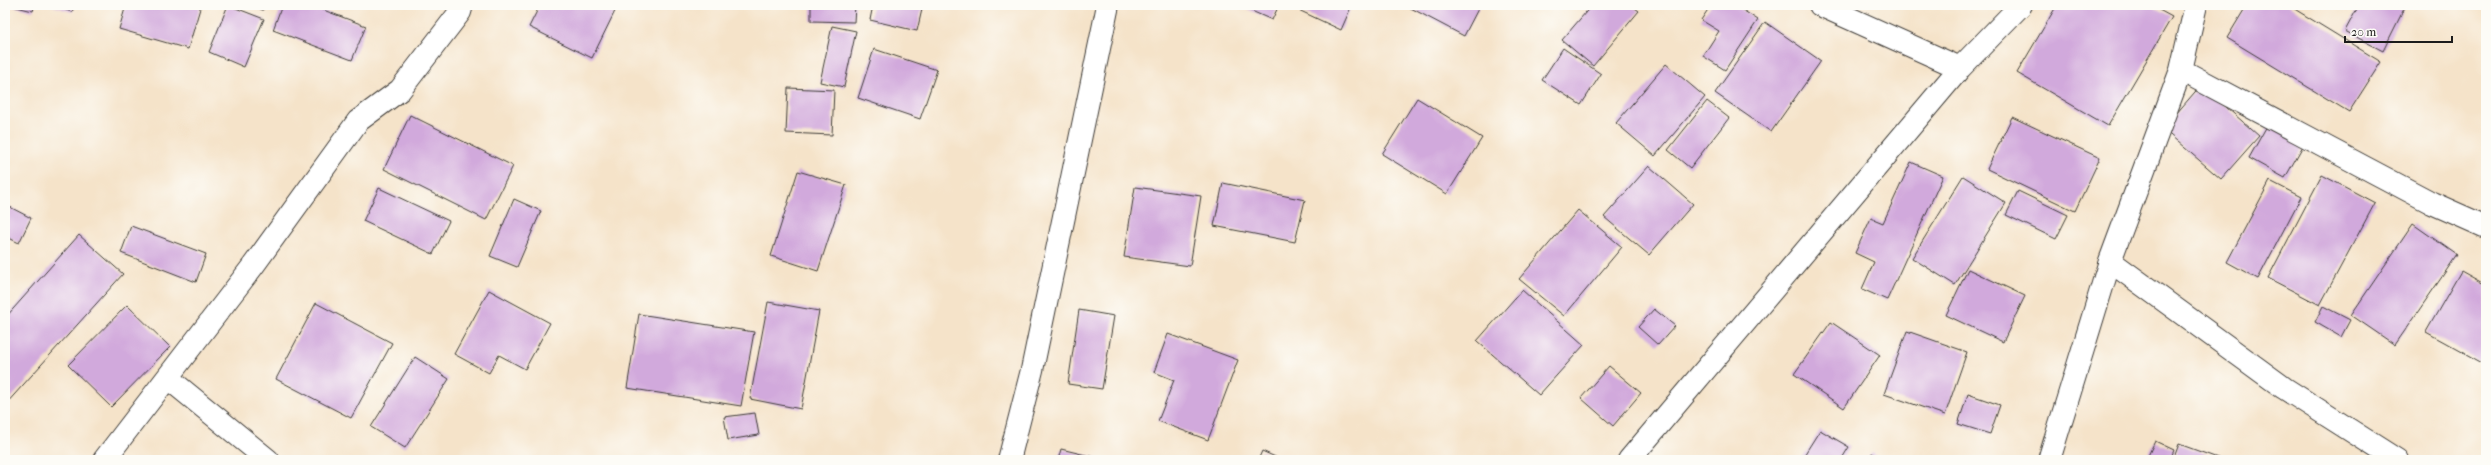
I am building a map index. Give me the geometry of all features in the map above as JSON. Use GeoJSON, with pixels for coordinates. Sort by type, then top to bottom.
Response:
{"type":"FeatureCollection","features":[{"type":"Feature","properties":{"kind":"street"},"geometry":{"type":"LineString","coordinates":[[104,460],[168,378],[358,122],[400,90],[460,12],[462,5]]}},
{"type":"Feature","properties":{"kind":"street"},"geometry":{"type":"LineString","coordinates":[[1009,460],[1034,362],[1108,5]]}},
{"type":"Feature","properties":{"kind":"street"},"geometry":{"type":"LineString","coordinates":[[1820,5],[1960,68]]}},
{"type":"Feature","properties":{"kind":"street"},"geometry":{"type":"LineString","coordinates":[[1629,460],[1960,68],[2021,5]]}},
{"type":"Feature","properties":{"kind":"street"},"geometry":{"type":"LineString","coordinates":[[2049,460],[2110,262],[2181,70],[2196,5]]}},
{"type":"Feature","properties":{"kind":"street"},"geometry":{"type":"LineString","coordinates":[[2181,70],[2432,203],[2486,227]]}},
{"type":"Feature","properties":{"kind":"street"},"geometry":{"type":"LineString","coordinates":[[2110,262],[2284,388],[2397,460]]}},
{"type":"Feature","properties":{"kind":"street"},"geometry":{"type":"LineString","coordinates":[[168,378],[268,460]]}},
{"type":"Feature","properties":{"kind":"building"},"geometry":{"type":"Polygon","coordinates":[[[8,5],[35,5],[33,11],[8,5]]]}},
{"type":"Feature","properties":{"kind":"building"},"geometry":{"type":"Polygon","coordinates":[[[51,5],[75,5],[72,12],[51,5]]]}},
{"type":"Feature","properties":{"kind":"building"},"geometry":{"type":"Polygon","coordinates":[[[126,5],[201,5],[188,49],[119,29],[126,5]]]}},
{"type":"Feature","properties":{"kind":"building"},"geometry":{"type":"Polygon","coordinates":[[[228,5],[264,19],[244,67],[209,52],[228,5]]]}},
{"type":"Feature","properties":{"kind":"building"},"geometry":{"type":"Polygon","coordinates":[[[247,5],[265,5],[263,10],[247,5]]]}},
{"type":"Feature","properties":{"kind":"building"},"geometry":{"type":"Polygon","coordinates":[[[282,5],[310,5],[366,26],[352,60],[273,30],[282,5]]]}},
{"type":"Feature","properties":{"kind":"building"},"geometry":{"type":"Polygon","coordinates":[[[540,5],[618,5],[592,58],[529,27],[540,5]]]}},
{"type":"Feature","properties":{"kind":"building"},"geometry":{"type":"Polygon","coordinates":[[[811,5],[855,5],[854,22],[811,21],[811,5]]]}},
{"type":"Feature","properties":{"kind":"building"},"geometry":{"type":"Polygon","coordinates":[[[873,5],[923,5],[917,31],[870,20],[873,5]]]}},
{"type":"Feature","properties":{"kind":"building"},"geometry":{"type":"Polygon","coordinates":[[[1238,5],[1279,5],[1272,20],[1238,5]]]}},
{"type":"Feature","properties":{"kind":"building"},"geometry":{"type":"Polygon","coordinates":[[[1288,5],[1352,5],[1341,30],[1288,5]]]}},
{"type":"Feature","properties":{"kind":"building"},"geometry":{"type":"Polygon","coordinates":[[[1405,5],[1480,5],[1464,36],[1405,5]]]}},
{"type":"Feature","properties":{"kind":"building"},"geometry":{"type":"Polygon","coordinates":[[[1592,5],[1631,5],[1639,11],[1593,66],[1562,40],[1592,5]]]}},
{"type":"Feature","properties":{"kind":"building"},"geometry":{"type":"Polygon","coordinates":[[[1711,5],[1735,5],[1758,20],[1725,70],[1703,56],[1719,31],[1701,20],[1711,5]]]}},
{"type":"Feature","properties":{"kind":"building"},"geometry":{"type":"Polygon","coordinates":[[[2057,5],[2150,5],[2172,17],[2108,126],[2017,73],[2057,5]]]}},
{"type":"Feature","properties":{"kind":"building"},"geometry":{"type":"Polygon","coordinates":[[[2247,5],[2288,5],[2381,62],[2349,112],[2227,38],[2247,5]]]}},
{"type":"Feature","properties":{"kind":"building"},"geometry":{"type":"Polygon","coordinates":[[[2359,5],[2406,5],[2383,51],[2345,31],[2359,5]]]}},
{"type":"Feature","properties":{"kind":"building"},"geometry":{"type":"Polygon","coordinates":[[[1765,22],[1821,61],[1771,132],[1715,93],[1765,22]]]}},
{"type":"Feature","properties":{"kind":"building"},"geometry":{"type":"Polygon","coordinates":[[[832,26],[856,31],[844,87],[820,82],[832,26]]]}},
{"type":"Feature","properties":{"kind":"building"},"geometry":{"type":"Polygon","coordinates":[[[1563,48],[1601,74],[1581,105],[1542,80],[1563,48]]]}},
{"type":"Feature","properties":{"kind":"building"},"geometry":{"type":"Polygon","coordinates":[[[874,49],[937,70],[920,119],[858,98],[874,49]]]}},
{"type":"Feature","properties":{"kind":"building"},"geometry":{"type":"Polygon","coordinates":[[[1666,64],[1705,97],[1655,156],[1616,123],[1666,64]]]}},
{"type":"Feature","properties":{"kind":"building"},"geometry":{"type":"Polygon","coordinates":[[[2201,85],[2259,136],[2221,179],[2163,129],[2201,85]]]}},
{"type":"Feature","properties":{"kind":"building"},"geometry":{"type":"Polygon","coordinates":[[[788,88],[834,90],[832,135],[786,133],[788,88]]]}},
{"type":"Feature","properties":{"kind":"building"},"geometry":{"type":"Polygon","coordinates":[[[1417,98],[1482,138],[1447,194],[1382,154],[1417,98]]]}},
{"type":"Feature","properties":{"kind":"building"},"geometry":{"type":"Polygon","coordinates":[[[1707,101],[1729,118],[1690,168],[1668,150],[1707,101]]]}},
{"type":"Feature","properties":{"kind":"building"},"geometry":{"type":"Polygon","coordinates":[[[410,115],[513,166],[486,220],[384,169],[410,115]]]}},
{"type":"Feature","properties":{"kind":"building"},"geometry":{"type":"Polygon","coordinates":[[[2012,117],[2100,158],[2075,211],[1987,169],[2012,117]]]}},
{"type":"Feature","properties":{"kind":"building"},"geometry":{"type":"Polygon","coordinates":[[[2268,124],[2304,144],[2285,178],[2249,158],[2268,124]]]}},
{"type":"Feature","properties":{"kind":"building"},"geometry":{"type":"Polygon","coordinates":[[[1911,162],[1943,176],[1887,300],[1862,289],[1874,262],[1855,253],[1871,218],[1883,223],[1911,162]]]}},
{"type":"Feature","properties":{"kind":"building"},"geometry":{"type":"Polygon","coordinates":[[[1649,166],[1693,204],[1649,255],[1604,217],[1649,166]]]}},
{"type":"Feature","properties":{"kind":"building"},"geometry":{"type":"Polygon","coordinates":[[[798,171],[846,185],[818,271],[771,256],[798,171]]]}},
{"type":"Feature","properties":{"kind":"building"},"geometry":{"type":"Polygon","coordinates":[[[2322,175],[2375,203],[2320,305],[2268,278],[2322,175]]]}},
{"type":"Feature","properties":{"kind":"building"},"geometry":{"type":"Polygon","coordinates":[[[1963,176],[2006,203],[1955,285],[1912,258],[1963,176]]]}},
{"type":"Feature","properties":{"kind":"building"},"geometry":{"type":"Polygon","coordinates":[[[2270,181],[2301,197],[2258,279],[2227,262],[2270,181]]]}},
{"type":"Feature","properties":{"kind":"building"},"geometry":{"type":"Polygon","coordinates":[[[1223,183],[1305,200],[1295,242],[1214,226],[1223,183]]]}},
{"type":"Feature","properties":{"kind":"building"},"geometry":{"type":"Polygon","coordinates":[[[1135,187],[1201,196],[1190,266],[1124,257],[1135,187]]]}},
{"type":"Feature","properties":{"kind":"building"},"geometry":{"type":"Polygon","coordinates":[[[379,188],[449,221],[433,254],[363,221],[379,188]]]}},
{"type":"Feature","properties":{"kind":"building"},"geometry":{"type":"Polygon","coordinates":[[[2018,191],[2068,215],[2056,239],[2006,215],[2018,191]]]}},
{"type":"Feature","properties":{"kind":"building"},"geometry":{"type":"Polygon","coordinates":[[[514,199],[541,211],[517,267],[490,256],[514,199]]]}},
{"type":"Feature","properties":{"kind":"building"},"geometry":{"type":"Polygon","coordinates":[[[6,205],[31,218],[19,243],[5,236],[6,205]]]}},
{"type":"Feature","properties":{"kind":"building"},"geometry":{"type":"Polygon","coordinates":[[[1578,210],[1622,247],[1564,316],[1519,279],[1578,210]]]}},
{"type":"Feature","properties":{"kind":"building"},"geometry":{"type":"Polygon","coordinates":[[[2413,224],[2457,255],[2395,345],[2351,315],[2413,224]]]}},
{"type":"Feature","properties":{"kind":"building"},"geometry":{"type":"Polygon","coordinates":[[[131,226],[206,254],[196,282],[121,253],[131,226]]]}},
{"type":"Feature","properties":{"kind":"building"},"geometry":{"type":"Polygon","coordinates":[[[79,235],[123,274],[5,405],[5,318],[79,235]]]}},
{"type":"Feature","properties":{"kind":"building"},"geometry":{"type":"Polygon","coordinates":[[[1968,269],[2025,296],[2003,342],[1946,315],[1968,269]]]}},
{"type":"Feature","properties":{"kind":"building"},"geometry":{"type":"Polygon","coordinates":[[[2461,271],[2486,285],[2486,365],[2426,332],[2461,271]]]}},
{"type":"Feature","properties":{"kind":"building"},"geometry":{"type":"Polygon","coordinates":[[[489,290],[550,323],[525,369],[499,355],[489,373],[454,354],[489,290]]]}},
{"type":"Feature","properties":{"kind":"building"},"geometry":{"type":"Polygon","coordinates":[[[1522,290],[1584,345],[1539,395],[1477,341],[1522,290]]]}},
{"type":"Feature","properties":{"kind":"building"},"geometry":{"type":"Polygon","coordinates":[[[768,302],[819,311],[801,409],[750,399],[768,302]]]}},
{"type":"Feature","properties":{"kind":"building"},"geometry":{"type":"Polygon","coordinates":[[[316,303],[392,343],[351,418],[276,379],[316,303]]]}},
{"type":"Feature","properties":{"kind":"building"},"geometry":{"type":"Polygon","coordinates":[[[127,305],[170,347],[111,407],[68,365],[127,305]]]}},
{"type":"Feature","properties":{"kind":"building"},"geometry":{"type":"Polygon","coordinates":[[[2323,306],[2350,320],[2341,337],[2315,322],[2323,306]]]}},
{"type":"Feature","properties":{"kind":"building"},"geometry":{"type":"Polygon","coordinates":[[[1654,309],[1675,326],[1658,345],[1638,327],[1654,309]]]}},
{"type":"Feature","properties":{"kind":"building"},"geometry":{"type":"Polygon","coordinates":[[[1079,310],[1114,316],[1102,389],[1068,384],[1079,310]]]}},
{"type":"Feature","properties":{"kind":"building"},"geometry":{"type":"Polygon","coordinates":[[[639,314],[754,332],[741,406],[627,388],[639,314]]]}},
{"type":"Feature","properties":{"kind":"building"},"geometry":{"type":"Polygon","coordinates":[[[1831,322],[1880,355],[1844,408],[1794,374],[1831,322]]]}},
{"type":"Feature","properties":{"kind":"building"},"geometry":{"type":"Polygon","coordinates":[[[1907,331],[1967,352],[1945,415],[1884,394],[1907,331]]]}},
{"type":"Feature","properties":{"kind":"building"},"geometry":{"type":"Polygon","coordinates":[[[1168,334],[1238,360],[1208,440],[1158,421],[1174,380],[1154,372],[1168,334]]]}},
{"type":"Feature","properties":{"kind":"building"},"geometry":{"type":"Polygon","coordinates":[[[415,357],[449,379],[405,448],[371,427],[415,357]]]}},
{"type":"Feature","properties":{"kind":"building"},"geometry":{"type":"Polygon","coordinates":[[[1609,366],[1641,393],[1613,426],[1581,398],[1609,366]]]}},
{"type":"Feature","properties":{"kind":"building"},"geometry":{"type":"Polygon","coordinates":[[[1968,394],[2000,405],[1990,434],[1958,424],[1968,394]]]}},
{"type":"Feature","properties":{"kind":"building"},"geometry":{"type":"Polygon","coordinates":[[[755,413],[759,435],[728,440],[724,417],[755,413]]]}},
{"type":"Feature","properties":{"kind":"building"},"geometry":{"type":"Polygon","coordinates":[[[1820,430],[1849,447],[1841,460],[1801,460],[1820,430]]]}},
{"type":"Feature","properties":{"kind":"building"},"geometry":{"type":"Polygon","coordinates":[[[2155,441],[2174,450],[2170,460],[2146,460],[2155,441]]]}},
{"type":"Feature","properties":{"kind":"building"},"geometry":{"type":"Polygon","coordinates":[[[2179,444],[2223,460],[2173,460],[2179,444]]]}},
{"type":"Feature","properties":{"kind":"building"},"geometry":{"type":"Polygon","coordinates":[[[1061,449],[1098,458],[1097,460],[1058,460],[1061,449]]]}},
{"type":"Feature","properties":{"kind":"building"},"geometry":{"type":"Polygon","coordinates":[[[1262,451],[1282,460],[1258,460],[1262,451]]]}},
{"type":"Feature","properties":{"kind":"building"},"geometry":{"type":"Polygon","coordinates":[[[1872,453],[1882,460],[1867,460],[1872,453]]]}}]}
